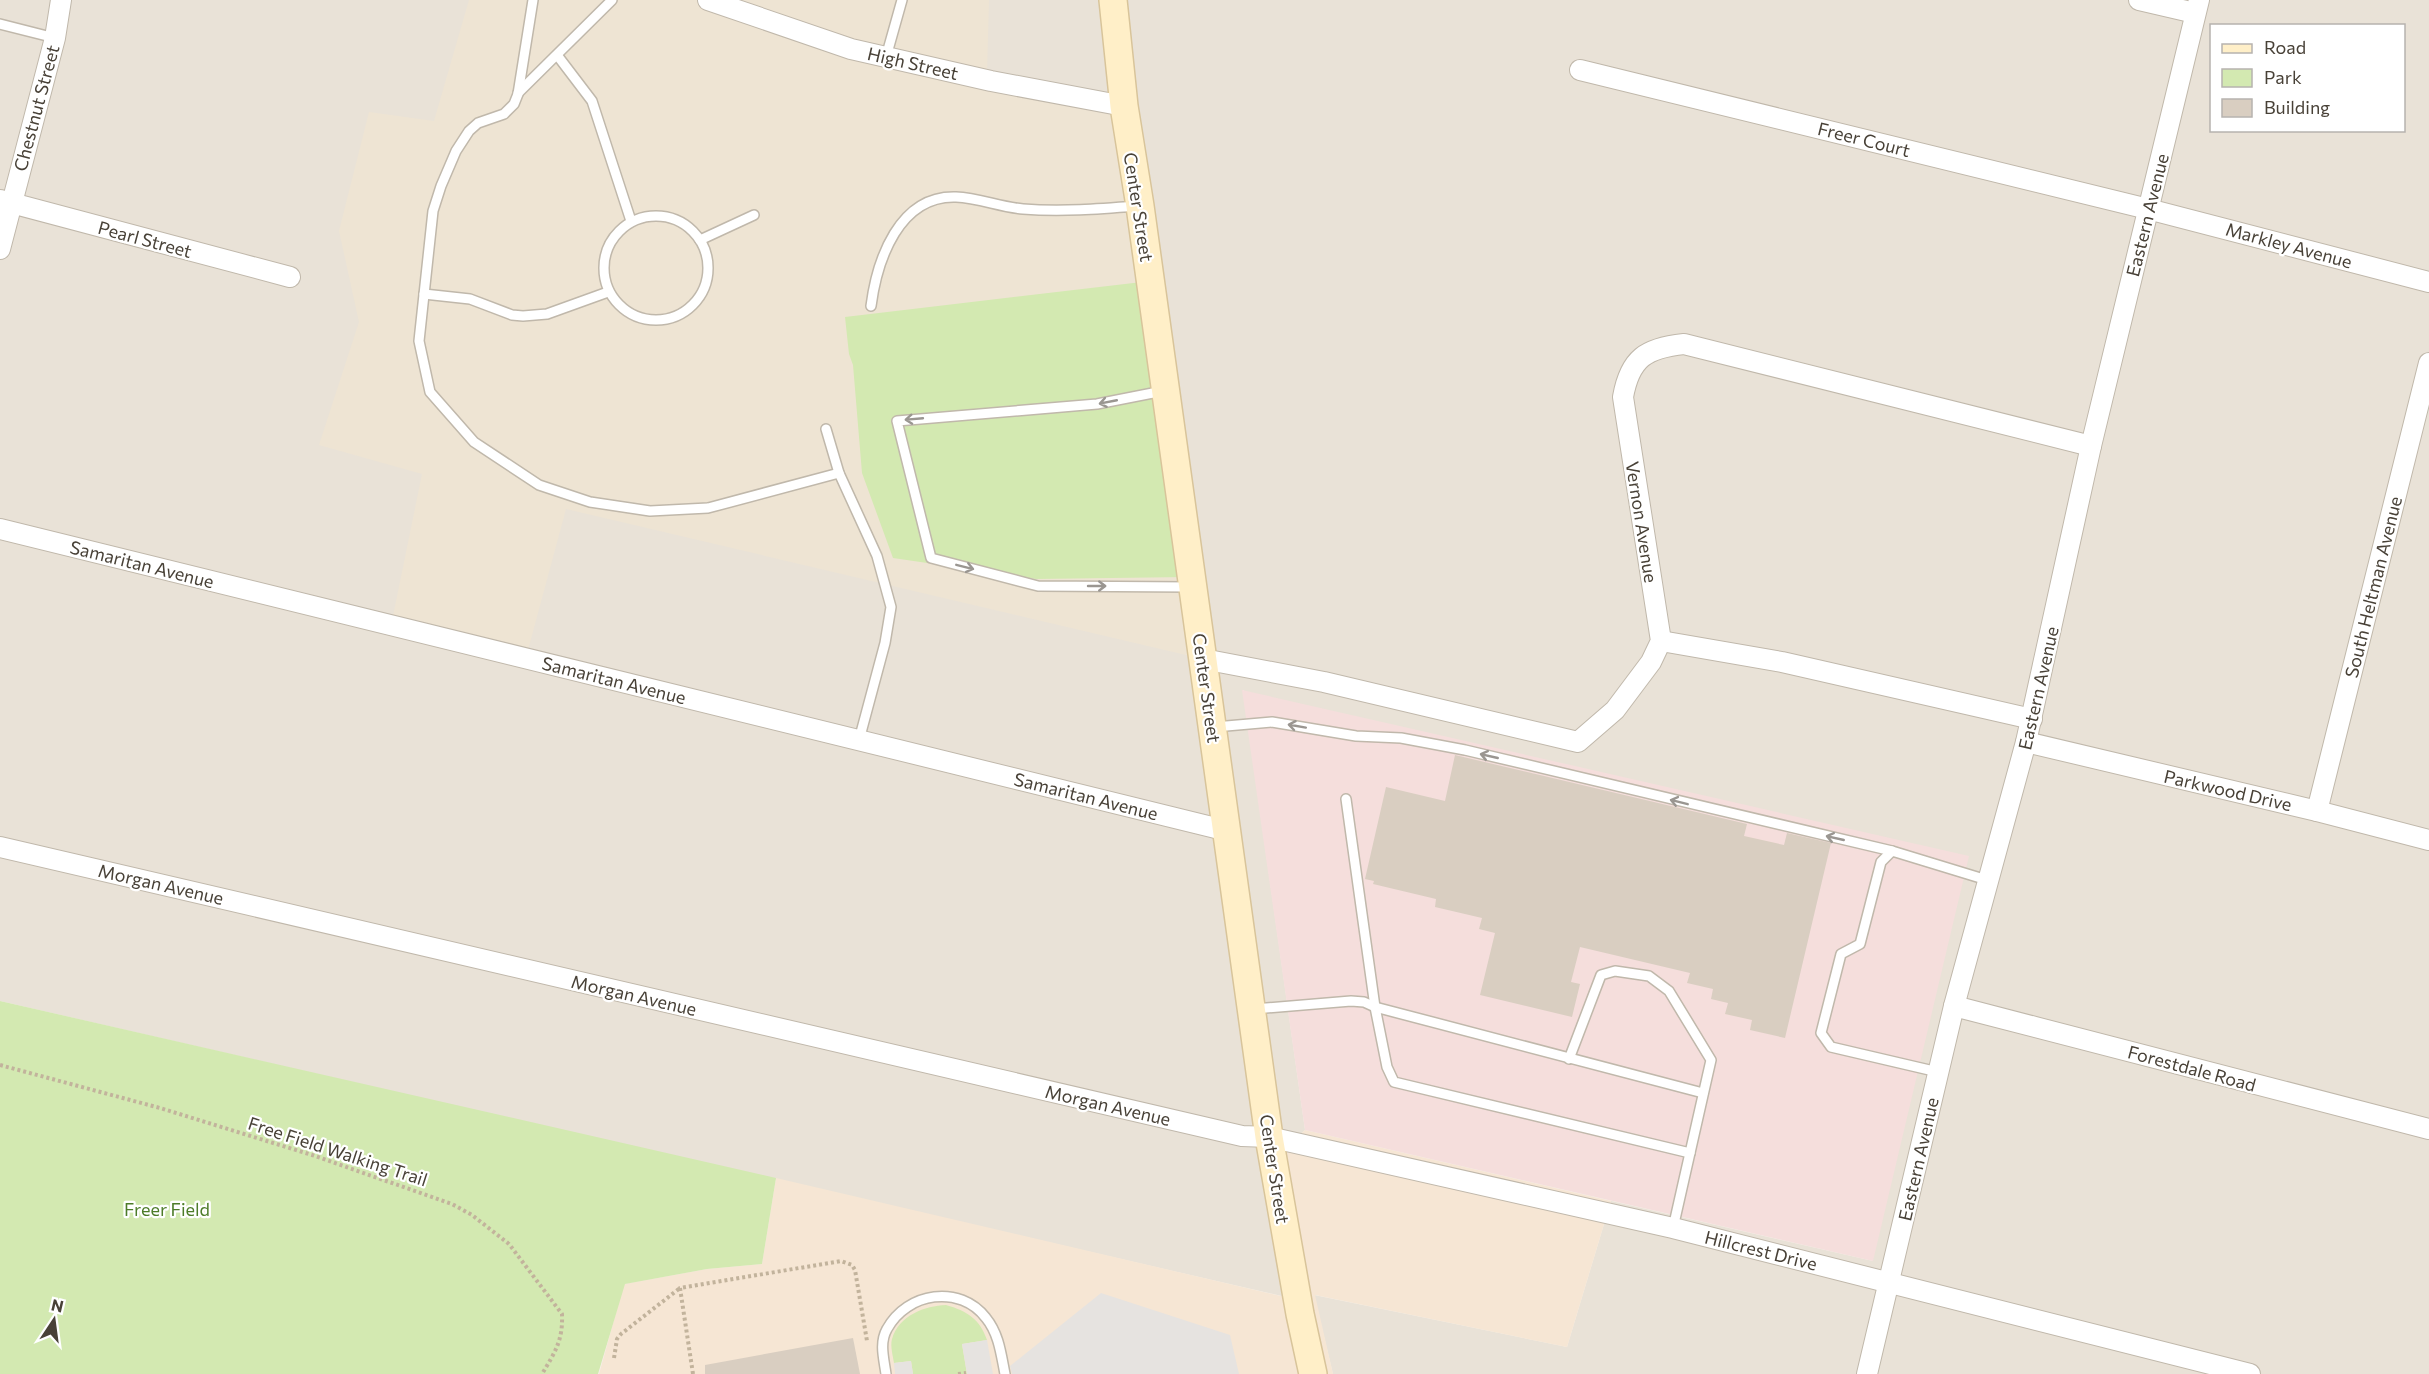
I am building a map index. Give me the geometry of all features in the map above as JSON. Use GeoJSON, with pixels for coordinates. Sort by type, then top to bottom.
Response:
{"type":"FeatureCollection","features":[{"type":"Feature","properties":{"kind":"main road","name":"Center Street"},"geometry":{"type":"LineString","coordinates":[[1113,0],[1124,106],[1166,390],[1269,1137],[1300,1314],[1313,1374]]}},
{"type":"Feature","properties":{"kind":"street","name":"Chestnut Street"},"geometry":{"type":"LineString","coordinates":[[0,249],[6,202],[55,38],[62,0]]}},
{"type":"Feature","properties":{"kind":"street","name":"High Street"},"geometry":{"type":"LineString","coordinates":[[708,0],[851,49],[991,81],[1124,106]]}},
{"type":"Feature","properties":{"kind":"street"},"geometry":{"type":"LineString","coordinates":[[2139,0],[2197,6]]}},
{"type":"Feature","properties":{"kind":"street","name":"Eastern Avenue"},"geometry":{"type":"LineString","coordinates":[[1867,1374],[1954,1006],[2026,742],[2091,446],[2197,6]]}},
{"type":"Feature","properties":{"kind":"street","name":"Freer Court"},"geometry":{"type":"LineString","coordinates":[[1580,70],[2148,209]]}},
{"type":"Feature","properties":{"kind":"street","name":"Pearl Street"},"geometry":{"type":"LineString","coordinates":[[6,202],[290,277]]}},
{"type":"Feature","properties":{"kind":"street","name":"Markley Avenue"},"geometry":{"type":"LineString","coordinates":[[2148,209],[2429,282]]}},
{"type":"Feature","properties":{"kind":"street","name":"Vernon Avenue"},"geometry":{"type":"LineString","coordinates":[[1661,642],[1623,397],[1626,377],[1634,365],[1652,350],[1684,344],[2091,446]]}},
{"type":"Feature","properties":{"kind":"street","name":"South Heltman Avenue"},"geometry":{"type":"LineString","coordinates":[[2317,811],[2429,363]]}},
{"type":"Feature","properties":{"kind":"street","name":"Samaritan Avenue"},"geometry":{"type":"LineString","coordinates":[[0,529],[1228,831]]}},
{"type":"Feature","properties":{"kind":"street"},"geometry":{"type":"LineString","coordinates":[[1203,659],[1324,682],[1578,742],[1615,711],[1651,662],[1661,642],[1782,662],[2031,719]]}},
{"type":"Feature","properties":{"kind":"street","name":"Parkwood Drive"},"geometry":{"type":"LineString","coordinates":[[2026,742],[2429,840]]}},
{"type":"Feature","properties":{"kind":"street","name":"Morgan Avenue"},"geometry":{"type":"LineString","coordinates":[[0,847],[1242,1136],[1269,1137]]}},
{"type":"Feature","properties":{"kind":"street","name":"Forestdale Road"},"geometry":{"type":"LineString","coordinates":[[1954,1006],[2429,1129]]}},
{"type":"Feature","properties":{"kind":"street","name":"Hillcrest Drive"},"geometry":{"type":"LineString","coordinates":[[1269,1137],[1673,1228],[1890,1281],[2250,1374]]}},
{"type":"Feature","properties":{"kind":"lane"},"geometry":{"type":"LineString","coordinates":[[534,0],[518,94],[514,104],[504,114],[478,123],[470,131],[456,151],[433,211],[419,341],[430,392],[474,442],[539,485],[590,502],[650,511],[708,508],[839,473]]}},
{"type":"Feature","properties":{"kind":"lane"},"geometry":{"type":"LineString","coordinates":[[518,94],[612,0]]}},
{"type":"Feature","properties":{"kind":"lane"},"geometry":{"type":"LineString","coordinates":[[886,57],[900,1]]}},
{"type":"Feature","properties":{"kind":"lane"},"geometry":{"type":"LineString","coordinates":[[0,24],[55,38]]}},
{"type":"Feature","properties":{"kind":"lane"},"geometry":{"type":"LineString","coordinates":[[557,55],[592,101],[631,221]]}},
{"type":"Feature","properties":{"kind":"lane"},"geometry":{"type":"LineString","coordinates":[[871,306],[875,276],[899,226],[908,216],[932,201],[955,197],[1021,209],[1071,211],[1140,206]]}},
{"type":"Feature","properties":{"kind":"lane"},"geometry":{"type":"LineString","coordinates":[[655,215],[669,217],[689,227],[700,240],[707,255],[709,270],[703,292],[693,306],[680,316],[666,320],[632,316],[617,305],[608,292],[602,271],[605,250],[614,235],[631,221],[655,215]]}},
{"type":"Feature","properties":{"kind":"lane"},"geometry":{"type":"LineString","coordinates":[[700,240],[754,215]]}},
{"type":"Feature","properties":{"kind":"lane"},"geometry":{"type":"LineString","coordinates":[[424,294],[470,299],[512,315],[523,316],[547,314],[608,292]]}},
{"type":"Feature","properties":{"kind":"lane"},"geometry":{"type":"LineString","coordinates":[[1166,390],[1097,404],[897,421],[931,558],[1038,586],[1193,587]]}},
{"type":"Feature","properties":{"kind":"lane"},"geometry":{"type":"LineString","coordinates":[[826,429],[839,473],[877,556],[891,607],[885,643],[859,740]]}},
{"type":"Feature","properties":{"kind":"lane"},"geometry":{"type":"LineString","coordinates":[[1213,727],[1272,722],[1356,736],[1401,738],[1465,750],[1892,851],[1987,880]]}},
{"type":"Feature","properties":{"kind":"lane"},"geometry":{"type":"LineString","coordinates":[[1346,799],[1375,1007],[1387,1067],[1394,1082],[1690,1153]]}},
{"type":"Feature","properties":{"kind":"lane"},"geometry":{"type":"LineString","coordinates":[[1892,851],[1881,862],[1860,944],[1841,954],[1821,1032],[1831,1047],[1938,1072]]}},
{"type":"Feature","properties":{"kind":"lane"},"geometry":{"type":"LineString","coordinates":[[1569,1059],[1601,975],[1615,971],[1649,976],[1669,991],[1711,1059],[1673,1228]]}},
{"type":"Feature","properties":{"kind":"lane"},"geometry":{"type":"LineString","coordinates":[[1252,1009],[1351,1001],[1365,1002],[1375,1007],[1703,1093]]}},
{"type":"Feature","properties":{"kind":"lane"},"geometry":{"type":"LineString","coordinates":[[886,1374],[882,1347],[886,1330],[898,1313],[914,1302],[932,1296],[954,1298],[973,1304],[987,1318],[997,1336],[1005,1374]]}},
{"type":"Feature","properties":{"kind":"path","name":"Free Field Walking Trail"},"geometry":{"type":"LineString","coordinates":[[0,1065],[160,1108],[312,1155],[422,1192],[462,1209],[508,1244],[562,1314],[563,1328],[559,1348],[542,1374]]}},
{"type":"Feature","properties":{"kind":"path"},"geometry":{"type":"LineString","coordinates":[[614,1358],[617,1338],[680,1288],[841,1261],[847,1262],[855,1270],[868,1351]]}},
{"type":"Feature","properties":{"kind":"path"},"geometry":{"type":"LineString","coordinates":[[680,1288],[693,1374]]}},
{"type":"Feature","properties":{"kind":"path"},"geometry":{"type":"LineString","coordinates":[[958,1374],[966,1373]]}},
{"type":"Feature","properties":{"kind":"shaded area"},"geometry":{"type":"Polygon","coordinates":[[[0,0],[2429,0],[2429,1374],[1333,1374],[1314,1295],[1567,1347],[1611,1201],[1873,1261],[1243,690],[1305,1130],[1265,1167],[1286,1297],[0,1001],[0,0]]]}},
{"type":"Feature","properties":{"kind":"shaded area"},"geometry":{"type":"Polygon","coordinates":[[[469,0],[989,0],[987,72],[1124,106],[1203,659],[566,509],[528,650],[393,616],[422,474],[319,445],[359,322],[339,231],[369,112],[434,121],[469,0]]]}},
{"type":"Feature","properties":{"kind":"shaded area"},"geometry":{"type":"Polygon","coordinates":[[[1242,690],[1969,856],[1873,1261],[1305,1130],[1242,690]]]}},
{"type":"Feature","properties":{"kind":"shaded area"},"geometry":{"type":"Polygon","coordinates":[[[1305,1130],[1611,1201],[1567,1347],[1315,1295],[1333,1374],[599,1374],[624,1284],[707,1269],[762,1264],[776,1178],[1285,1297],[1265,1166],[1305,1130]]]}},
{"type":"Feature","properties":{"kind":"shaded area"},"geometry":{"type":"Polygon","coordinates":[[[1101,1293],[1230,1335],[1239,1374],[1012,1374],[1010,1366],[1101,1293]]]}},
{"type":"Feature","properties":{"kind":"shaded area"},"geometry":{"type":"Polygon","coordinates":[[[987,1340],[993,1374],[967,1374],[962,1344],[987,1340]]]}},
{"type":"Feature","properties":{"kind":"shaded area"},"geometry":{"type":"Polygon","coordinates":[[[911,1361],[913,1374],[895,1374],[894,1363],[911,1361]]]}},
{"type":"Feature","properties":{"kind":"green space"},"geometry":{"type":"Polygon","coordinates":[[[1142,282],[1187,577],[1036,579],[893,558],[862,473],[853,365],[849,354],[845,317],[1142,282]]]}},
{"type":"Feature","properties":{"kind":"green space","name":"Freer Field"},"geometry":{"type":"Polygon","coordinates":[[[0,1001],[776,1178],[762,1264],[707,1269],[625,1284],[598,1374],[0,1374],[0,1001]]]}},
{"type":"Feature","properties":{"kind":"green space"},"geometry":{"type":"Polygon","coordinates":[[[946,1305],[972,1317],[981,1327],[987,1340],[962,1344],[967,1374],[913,1374],[911,1361],[894,1363],[891,1342],[900,1324],[914,1313],[930,1307],[946,1305]]]}},
{"type":"Feature","properties":{"kind":"building"},"geometry":{"type":"Polygon","coordinates":[[[1455,755],[1747,824],[1744,836],[1784,845],[1787,833],[1831,843],[1785,1038],[1750,1030],[1752,1020],[1725,1014],[1728,1003],[1711,999],[1713,989],[1687,983],[1690,973],[1580,947],[1571,982],[1580,984],[1572,1017],[1480,995],[1495,933],[1479,929],[1482,918],[1435,907],[1436,899],[1373,884],[1374,881],[1365,879],[1386,787],[1445,801],[1455,755]]]}},
{"type":"Feature","properties":{"kind":"building"},"geometry":{"type":"Polygon","coordinates":[[[853,1338],[860,1374],[705,1374],[705,1365],[853,1338]]]}}]}
